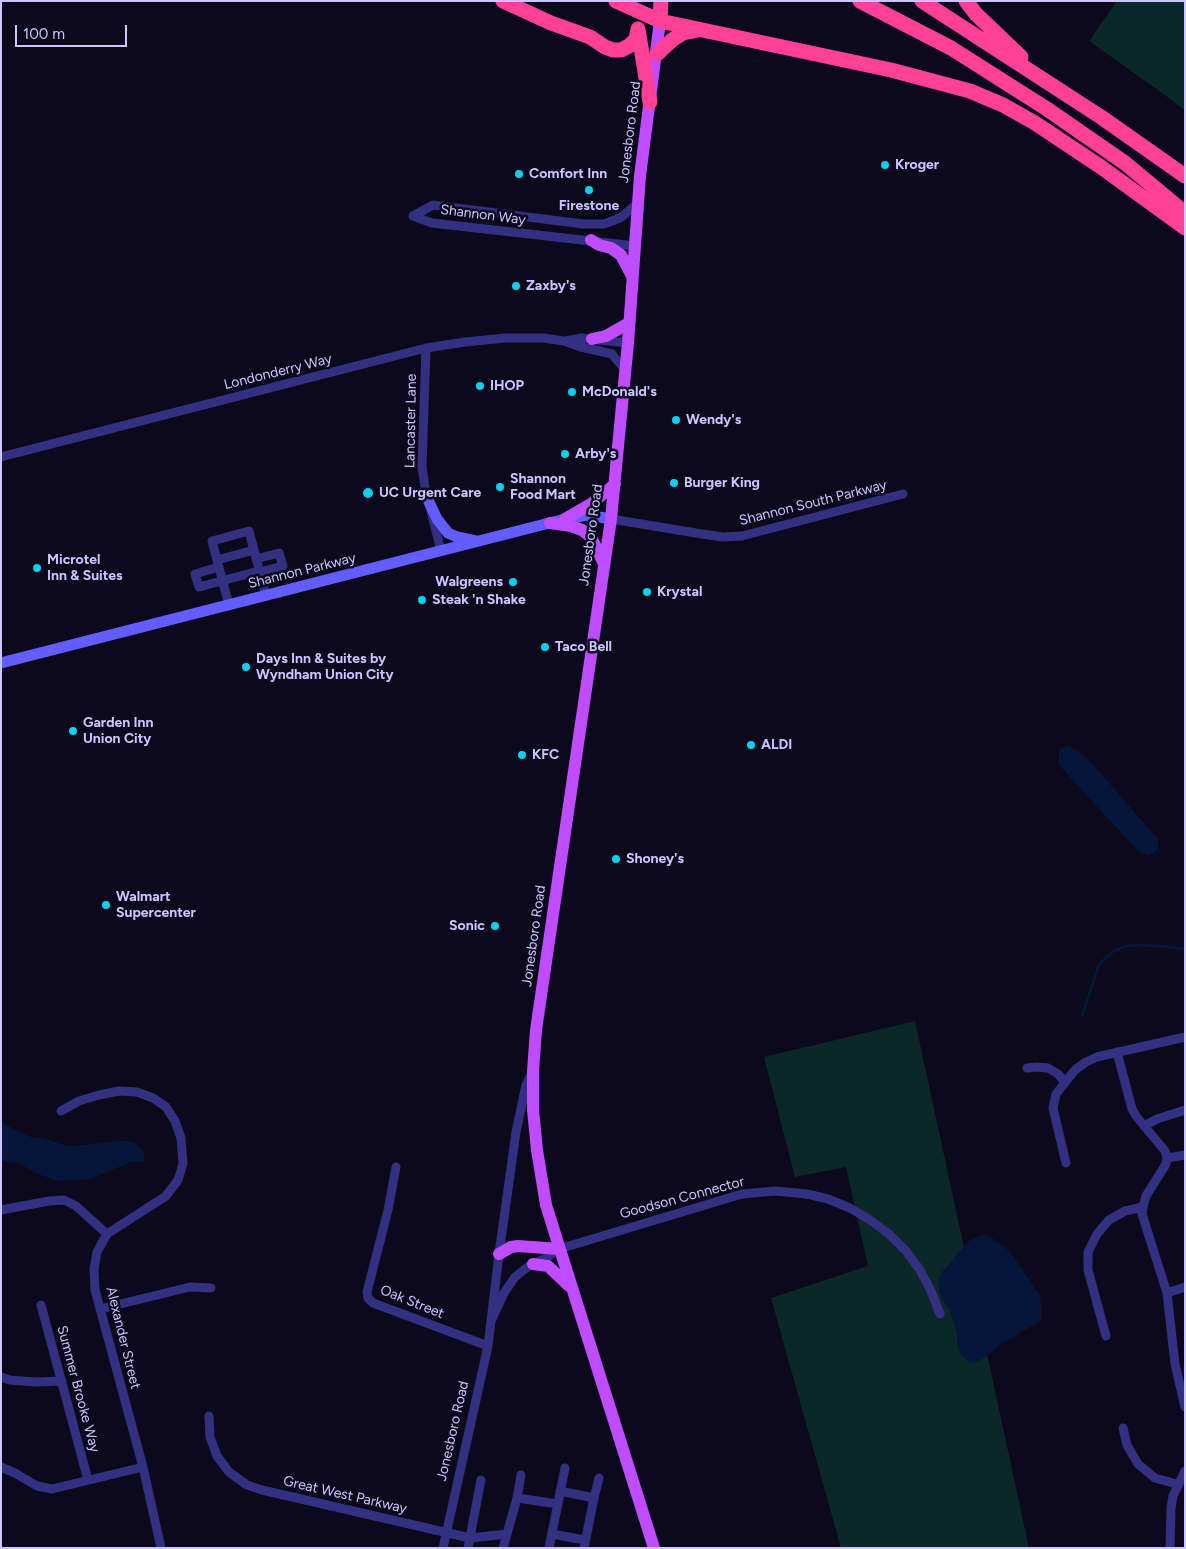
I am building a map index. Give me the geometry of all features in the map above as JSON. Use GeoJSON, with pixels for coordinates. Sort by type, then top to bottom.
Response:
{"type":"FeatureCollection","features":[{"type":"Feature","properties":{"kind":"highway"},"geometry":{"type":"LineString","coordinates":[[503,1],[551,23],[590,37],[613,50],[621,50],[630,46],[636,39],[638,30]]}},
{"type":"Feature","properties":{"kind":"highway","name":"Jonesboro Road"},"geometry":{"type":"LineString","coordinates":[[660,21],[661,1]]}},
{"type":"Feature","properties":{"kind":"highway"},"geometry":{"type":"LineString","coordinates":[[860,1],[950,48],[1047,109],[1125,163],[1185,213]]}},
{"type":"Feature","properties":{"kind":"highway"},"geometry":{"type":"LineString","coordinates":[[922,1],[1045,80],[1185,176]]}},
{"type":"Feature","properties":{"kind":"highway"},"geometry":{"type":"LineString","coordinates":[[966,1],[976,14],[1045,80]]}},
{"type":"Feature","properties":{"kind":"highway"},"geometry":{"type":"LineString","coordinates":[[621,4],[633,13],[638,30],[650,102]]}},
{"type":"Feature","properties":{"kind":"highway"},"geometry":{"type":"LineString","coordinates":[[621,4],[660,21],[891,70],[970,91],[1003,105],[1035,124],[1101,167],[1185,228]]}},
{"type":"Feature","properties":{"kind":"highway"},"geometry":{"type":"LineString","coordinates":[[657,54],[683,33],[700,30]]}},
{"type":"Feature","properties":{"kind":"main road","name":"Jonesboro Road"},"geometry":{"type":"LineString","coordinates":[[559,1249],[546,1205],[539,1166],[533,1110],[536,1030],[611,519],[628,343],[638,203],[660,21]]}},
{"type":"Feature","properties":{"kind":"main road"},"geometry":{"type":"LineString","coordinates":[[590,240],[610,248],[621,255],[632,277]]}},
{"type":"Feature","properties":{"kind":"main road"},"geometry":{"type":"LineString","coordinates":[[592,339],[606,336],[629,323]]}},
{"type":"Feature","properties":{"kind":"main road"},"geometry":{"type":"LineString","coordinates":[[565,519],[591,504],[614,484]]}},
{"type":"Feature","properties":{"kind":"main road"},"geometry":{"type":"LineString","coordinates":[[550,523],[571,526],[582,530],[590,537],[604,564]]}},
{"type":"Feature","properties":{"kind":"main road"},"geometry":{"type":"LineString","coordinates":[[499,1254],[511,1247],[518,1246],[559,1249],[654,1548]]}},
{"type":"Feature","properties":{"kind":"main road"},"geometry":{"type":"LineString","coordinates":[[533,1264],[548,1266],[571,1288]]}},
{"type":"Feature","properties":{"kind":"street","name":"Shannon Way"},"geometry":{"type":"LineString","coordinates":[[635,246],[432,223],[413,216],[433,205],[582,224],[604,224],[620,218],[638,203]]}},
{"type":"Feature","properties":{"kind":"street","name":"Londonderry Way"},"geometry":{"type":"LineString","coordinates":[[1,457],[426,348],[465,342],[506,338],[543,338],[564,341],[612,354],[625,370]]}},
{"type":"Feature","properties":{"kind":"street","name":"Londonderry Way"},"geometry":{"type":"LineString","coordinates":[[564,341],[581,338],[628,343]]}},
{"type":"Feature","properties":{"kind":"street","name":"Lancaster Lane"},"geometry":{"type":"LineString","coordinates":[[426,348],[422,467],[442,551]]}},
{"type":"Feature","properties":{"kind":"street","name":"Shannon South Parkway"},"geometry":{"type":"LineString","coordinates":[[611,519],[702,534],[742,536],[903,494]]}},
{"type":"Feature","properties":{"kind":"street"},"geometry":{"type":"LineString","coordinates":[[429,502],[437,519],[448,533],[478,542]]}},
{"type":"Feature","properties":{"kind":"street","name":"Shannon Parkway"},"geometry":{"type":"LineString","coordinates":[[1,663],[565,519],[597,515],[611,519]]}},
{"type":"Feature","properties":{"kind":"street"},"geometry":{"type":"LineString","coordinates":[[228,605],[212,541],[240,533],[249,531],[266,596]]}},
{"type":"Feature","properties":{"kind":"street"},"geometry":{"type":"LineString","coordinates":[[280,553],[283,566],[199,587],[195,574],[218,564],[255,554],[280,553]]}},
{"type":"Feature","properties":{"kind":"street"},"geometry":{"type":"LineString","coordinates":[[1066,1163],[1053,1108],[1056,1094],[1075,1070],[1097,1057],[1185,1037]]}},
{"type":"Feature","properties":{"kind":"street"},"geometry":{"type":"LineString","coordinates":[[1117,1052],[1132,1108],[1165,1151],[1167,1158],[1166,1164],[1143,1206],[1143,1222],[1162,1272],[1167,1293],[1175,1364],[1185,1407]]}},
{"type":"Feature","properties":{"kind":"street"},"geometry":{"type":"LineString","coordinates":[[1027,1068],[1048,1068],[1058,1074],[1065,1082]]}},
{"type":"Feature","properties":{"kind":"street","name":"Jonesboro Road"},"geometry":{"type":"LineString","coordinates":[[443,1548],[488,1346],[516,1132],[526,1085],[533,1070]]}},
{"type":"Feature","properties":{"kind":"street","name":"Alexander Street"},"geometry":{"type":"LineString","coordinates":[[61,1111],[79,1101],[119,1091],[137,1092],[153,1098],[166,1107],[175,1121],[181,1138],[183,1164],[178,1180],[166,1196],[108,1234],[96,1252],[94,1269],[95,1290],[142,1467],[161,1548]]}},
{"type":"Feature","properties":{"kind":"street"},"geometry":{"type":"LineString","coordinates":[[1144,1126],[1157,1119],[1185,1110]]}},
{"type":"Feature","properties":{"kind":"street"},"geometry":{"type":"LineString","coordinates":[[1167,1158],[1185,1155]]}},
{"type":"Feature","properties":{"kind":"street","name":"Oak Street"},"geometry":{"type":"LineString","coordinates":[[396,1167],[388,1210],[367,1292],[368,1298],[373,1303],[488,1346]]}},
{"type":"Feature","properties":{"kind":"street","name":"Goodson Connector"},"geometry":{"type":"LineString","coordinates":[[559,1249],[742,1194],[775,1191],[807,1194],[828,1199],[850,1208],[889,1234],[906,1251],[920,1270],[940,1314]]}},
{"type":"Feature","properties":{"kind":"street"},"geometry":{"type":"LineString","coordinates":[[1,1210],[64,1200],[76,1206],[108,1234]]}},
{"type":"Feature","properties":{"kind":"street"},"geometry":{"type":"LineString","coordinates":[[1106,1336],[1088,1270],[1088,1252],[1097,1234],[1109,1220],[1125,1211],[1143,1206]]}},
{"type":"Feature","properties":{"kind":"street","name":"Jonesboro Road"},"geometry":{"type":"LineString","coordinates":[[491,1321],[504,1293],[515,1277],[559,1249]]}},
{"type":"Feature","properties":{"kind":"street"},"geometry":{"type":"LineString","coordinates":[[100,1309],[190,1287],[211,1288]]}},
{"type":"Feature","properties":{"kind":"street"},"geometry":{"type":"LineString","coordinates":[[1167,1293],[1185,1287]]}},
{"type":"Feature","properties":{"kind":"street","name":"Summer Brooke Way"},"geometry":{"type":"LineString","coordinates":[[42,1305],[88,1480]]}},
{"type":"Feature","properties":{"kind":"street"},"geometry":{"type":"LineString","coordinates":[[1,1377],[10,1380],[35,1382],[62,1381]]}},
{"type":"Feature","properties":{"kind":"street","name":"Great West Parkway"},"geometry":{"type":"LineString","coordinates":[[209,1416],[210,1437],[217,1456],[229,1472],[247,1485],[470,1538],[507,1534]]}},
{"type":"Feature","properties":{"kind":"street"},"geometry":{"type":"LineString","coordinates":[[1123,1428],[1127,1445],[1138,1464],[1155,1478],[1177,1484]]}},
{"type":"Feature","properties":{"kind":"street"},"geometry":{"type":"LineString","coordinates":[[1,1467],[37,1486],[52,1489],[142,1467]]}},
{"type":"Feature","properties":{"kind":"street"},"geometry":{"type":"LineString","coordinates":[[549,1548],[565,1468]]}},
{"type":"Feature","properties":{"kind":"street"},"geometry":{"type":"LineString","coordinates":[[1170,1548],[1171,1508],[1177,1484],[1185,1471]]}},
{"type":"Feature","properties":{"kind":"street"},"geometry":{"type":"LineString","coordinates":[[503,1548],[517,1498],[521,1475]]}},
{"type":"Feature","properties":{"kind":"street"},"geometry":{"type":"LineString","coordinates":[[552,1534],[585,1544],[599,1478]]}},
{"type":"Feature","properties":{"kind":"street"},"geometry":{"type":"LineString","coordinates":[[468,1548],[482,1480]]}},
{"type":"Feature","properties":{"kind":"street"},"geometry":{"type":"LineString","coordinates":[[560,1491],[594,1498]]}},
{"type":"Feature","properties":{"kind":"street"},"geometry":{"type":"LineString","coordinates":[[517,1498],[558,1504]]}},
{"type":"Feature","properties":{"kind":"green space"},"geometry":{"type":"Polygon","coordinates":[[[1117,1],[1185,1],[1185,111],[1089,41],[1117,1]]]}},
{"type":"Feature","properties":{"kind":"green space"},"geometry":{"type":"Polygon","coordinates":[[[915,1021],[1029,1548],[841,1548],[771,1298],[868,1266],[846,1167],[795,1177],[764,1057],[915,1021]]]}},
{"type":"Feature","properties":{"kind":"water"},"geometry":{"type":"Polygon","coordinates":[[[1069,746],[1089,760],[1158,839],[1158,849],[1149,856],[1139,852],[1059,765],[1059,749],[1069,746]]]}},
{"type":"Feature","properties":{"kind":"water"},"geometry":{"type":"Polygon","coordinates":[[[1,1122],[31,1137],[43,1138],[64,1145],[75,1146],[128,1141],[137,1144],[143,1152],[145,1160],[143,1162],[131,1162],[90,1179],[58,1181],[38,1174],[18,1163],[1,1161],[1,1122]]]}},
{"type":"Feature","properties":{"kind":"water"},"geometry":{"type":"Polygon","coordinates":[[[988,1235],[1008,1250],[1015,1259],[1040,1296],[1042,1316],[1040,1321],[998,1346],[981,1360],[970,1363],[961,1355],[957,1345],[954,1323],[950,1312],[940,1296],[938,1281],[941,1273],[969,1241],[988,1235]]]}},
{"type":"Feature","properties":{"kind":"waterway"},"geometry":{"type":"LineString","coordinates":[[1082,1016],[1099,965],[1116,950],[1126,946],[1138,945],[1185,949]]}},
{"type":"Feature","properties":{"kind":"place","name":"Kroger"},"geometry":{"type":"Point","coordinates":[885,165]}},
{"type":"Feature","properties":{"kind":"place","name":"Comfort Inn"},"geometry":{"type":"Point","coordinates":[519,174]}},
{"type":"Feature","properties":{"kind":"place","name":"Firestone"},"geometry":{"type":"Point","coordinates":[589,190]}},
{"type":"Feature","properties":{"kind":"place","name":"Zaxby's"},"geometry":{"type":"Point","coordinates":[516,286]}},
{"type":"Feature","properties":{"kind":"place","name":"IHOP"},"geometry":{"type":"Point","coordinates":[480,386]}},
{"type":"Feature","properties":{"kind":"place","name":"McDonald's"},"geometry":{"type":"Point","coordinates":[572,392]}},
{"type":"Feature","properties":{"kind":"place","name":"Wendy's"},"geometry":{"type":"Point","coordinates":[676,420]}},
{"type":"Feature","properties":{"kind":"place","name":"Arby's"},"geometry":{"type":"Point","coordinates":[565,454]}},
{"type":"Feature","properties":{"kind":"place","name":"Burger King"},"geometry":{"type":"Point","coordinates":[674,483]}},
{"type":"Feature","properties":{"kind":"place","name":"Shannon Food Mart"},"geometry":{"type":"Point","coordinates":[500,487]}},
{"type":"Feature","properties":{"kind":"place","name":"UC Urgent Care"},"geometry":{"type":"Point","coordinates":[368,493]}},
{"type":"Feature","properties":{"kind":"place","name":"Microtel Inn & Suites"},"geometry":{"type":"Point","coordinates":[37,568]}},
{"type":"Feature","properties":{"kind":"place","name":"Walgreens"},"geometry":{"type":"Point","coordinates":[513,582]}},
{"type":"Feature","properties":{"kind":"place","name":"Krystal"},"geometry":{"type":"Point","coordinates":[647,592]}},
{"type":"Feature","properties":{"kind":"place","name":"Steak 'n Shake"},"geometry":{"type":"Point","coordinates":[422,600]}},
{"type":"Feature","properties":{"kind":"place","name":"Taco Bell"},"geometry":{"type":"Point","coordinates":[545,647]}},
{"type":"Feature","properties":{"kind":"place","name":"Days Inn & Suites by Wyndham Union City"},"geometry":{"type":"Point","coordinates":[246,667]}},
{"type":"Feature","properties":{"kind":"place","name":"Garden Inn Union City"},"geometry":{"type":"Point","coordinates":[73,731]}},
{"type":"Feature","properties":{"kind":"place","name":"ALDI"},"geometry":{"type":"Point","coordinates":[751,745]}},
{"type":"Feature","properties":{"kind":"place","name":"KFC"},"geometry":{"type":"Point","coordinates":[522,755]}},
{"type":"Feature","properties":{"kind":"place","name":"Shoney's"},"geometry":{"type":"Point","coordinates":[616,859]}},
{"type":"Feature","properties":{"kind":"place","name":"Walmart Supercenter"},"geometry":{"type":"Point","coordinates":[106,905]}},
{"type":"Feature","properties":{"kind":"place","name":"Sonic"},"geometry":{"type":"Point","coordinates":[495,926]}}]}
